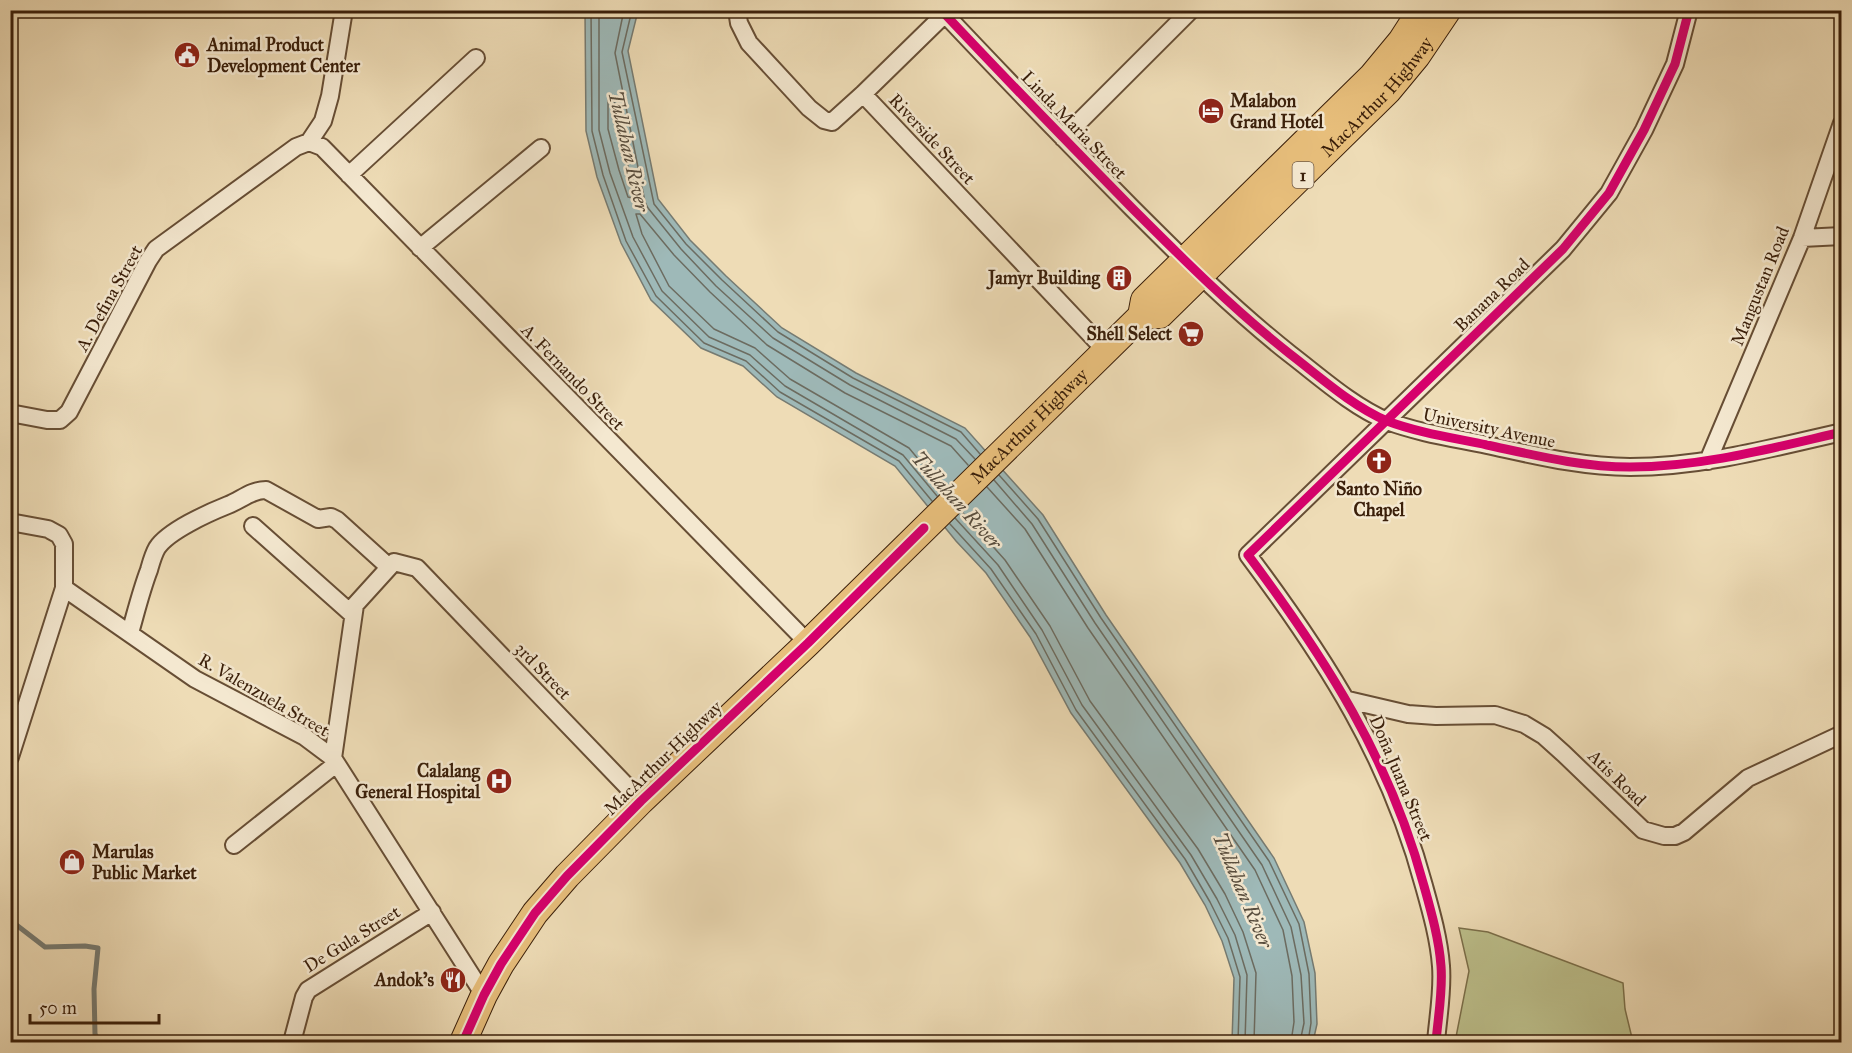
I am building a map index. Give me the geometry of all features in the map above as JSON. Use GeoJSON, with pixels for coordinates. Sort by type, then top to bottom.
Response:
{"type":"FeatureCollection","features":[{"type":"Feature","properties":{"kind":"highway","name":"MacArthur Highway"},"geometry":{"type":"LineString","coordinates":[[1192,268],[1372,76],[1401,41],[1421,10]]}},
{"type":"Feature","properties":{"kind":"highway","name":"MacArthur Highway"},"geometry":{"type":"LineString","coordinates":[[463,1042],[501,964],[535,913],[575,868],[641,801],[808,643],[1141,316],[1144,300],[1192,268],[1388,91],[1418,56],[1448,10]]}},
{"type":"Feature","properties":{"kind":"street"},"geometry":{"type":"LineString","coordinates":[[309,142],[323,121],[330,96],[344,10]]}},
{"type":"Feature","properties":{"kind":"street","name":"Riverside Street"},"geometry":{"type":"LineString","coordinates":[[737,10],[739,23],[749,43],[809,108],[824,120],[832,122],[839,118],[864,94],[1105,350]]}},
{"type":"Feature","properties":{"kind":"street"},"geometry":{"type":"LineString","coordinates":[[1063,138],[1191,10]]}},
{"type":"Feature","properties":{"kind":"street","name":"Banana Road"},"geometry":{"type":"LineString","coordinates":[[1248,555],[1563,249],[1609,193],[1644,129],[1675,64],[1689,10]]}},
{"type":"Feature","properties":{"kind":"street"},"geometry":{"type":"LineString","coordinates":[[864,94],[945,12]]}},
{"type":"Feature","properties":{"kind":"street","name":"Linda Maria Street"},"geometry":{"type":"LineString","coordinates":[[945,12],[1063,138],[1192,268]]}},
{"type":"Feature","properties":{"kind":"street"},"geometry":{"type":"LineString","coordinates":[[349,175],[476,58]]}},
{"type":"Feature","properties":{"kind":"street","name":"Mangustan Road"},"geometry":{"type":"LineString","coordinates":[[1708,462],[1802,238],[1842,123]]}},
{"type":"Feature","properties":{"kind":"street","name":"A. Fernando Street"},"geometry":{"type":"LineString","coordinates":[[309,142],[322,147],[808,643]]}},
{"type":"Feature","properties":{"kind":"street","name":"A. Defina Street"},"geometry":{"type":"LineString","coordinates":[[10,413],[47,420],[60,420],[69,412],[156,249],[296,147],[309,142]]}},
{"type":"Feature","properties":{"kind":"street"},"geometry":{"type":"LineString","coordinates":[[420,248],[542,147]]}},
{"type":"Feature","properties":{"kind":"street"},"geometry":{"type":"LineString","coordinates":[[1802,238],[1842,236]]}},
{"type":"Feature","properties":{"kind":"street","name":"University Avenue"},"geometry":{"type":"LineString","coordinates":[[1192,268],[1264,333],[1358,405],[1386,420],[1431,433],[1577,463],[1628,467],[1708,462],[1842,432]]}},
{"type":"Feature","properties":{"kind":"street"},"geometry":{"type":"LineString","coordinates":[[130,633],[155,550],[159,545],[204,515],[256,490],[266,490],[318,519],[331,517],[337,519],[389,567],[355,605],[335,761],[234,845]]}},
{"type":"Feature","properties":{"kind":"street"},"geometry":{"type":"LineString","coordinates":[[10,522],[48,529],[59,535],[64,544],[64,588],[10,757]]}},
{"type":"Feature","properties":{"kind":"street"},"geometry":{"type":"LineString","coordinates":[[253,526],[353,615]]}},
{"type":"Feature","properties":{"kind":"street","name":"Doña Juana Street"},"geometry":{"type":"LineString","coordinates":[[1248,555],[1317,651],[1348,700],[1397,801],[1416,855],[1431,909],[1441,964],[1436,1042]]}},
{"type":"Feature","properties":{"kind":"street","name":"3rd Street"},"geometry":{"type":"LineString","coordinates":[[389,567],[394,562],[417,568],[641,801]]}},
{"type":"Feature","properties":{"kind":"street","name":"R. Valenzuela Street"},"geometry":{"type":"LineString","coordinates":[[64,588],[195,679],[305,737],[335,761],[484,995]]}},
{"type":"Feature","properties":{"kind":"street","name":"Atis Road"},"geometry":{"type":"LineString","coordinates":[[1348,700],[1408,714],[1495,715],[1524,724],[1544,736],[1643,830],[1664,836],[1675,836],[1684,832],[1748,778],[1842,734]]}},
{"type":"Feature","properties":{"kind":"street","name":"De Gula Street"},"geometry":{"type":"LineString","coordinates":[[292,1042],[308,990],[432,912]]}},
{"type":"Feature","properties":{"kind":"green space"},"geometry":{"type":"Polygon","coordinates":[[[1459,928],[1488,932],[1623,983],[1625,1009],[1633,1042],[1455,1042],[1469,971],[1459,928]]]}},
{"type":"Feature","properties":{"kind":"water","name":"Tullahan River"},"geometry":{"type":"Polygon","coordinates":[[[585,11],[638,11],[628,51],[658,199],[690,240],[782,328],[856,373],[965,428],[1043,515],[1106,615],[1274,858],[1304,922],[1315,973],[1317,1024],[1313,1042],[1232,1042],[1234,978],[1222,941],[1205,905],[1180,863],[1071,713],[1030,637],[986,573],[956,541],[895,466],[777,397],[743,366],[701,348],[651,300],[621,243],[597,177],[586,131],[585,11]]]}},
{"type":"Feature","properties":{"kind":"waterway"},"geometry":{"type":"LineString","coordinates":[[10,920],[45,947],[98,948],[94,989],[95,1034],[100,1042]]}},
{"type":"Feature","properties":{"kind":"cycle path"},"geometry":{"type":"LineString","coordinates":[[941,10],[1189,265],[1269,337],[1337,390],[1374,415],[1424,432],[1558,460],[1630,467],[1710,460],[1842,432]]}},
{"type":"Feature","properties":{"kind":"cycle path"},"geometry":{"type":"LineString","coordinates":[[1436,1042],[1441,985],[1438,946],[1424,886],[1393,795],[1374,753],[1329,672],[1248,555],[1563,249],[1609,193],[1644,130],[1675,64],[1689,10]]}},
{"type":"Feature","properties":{"kind":"cycle path"},"geometry":{"type":"LineString","coordinates":[[463,1042],[501,964],[535,913],[567,876],[641,801],[808,643],[924,528]]}},
{"type":"Feature","properties":{"kind":"place","name":"Animal Product Development Center"},"geometry":{"type":"Point","coordinates":[187,55]}},
{"type":"Feature","properties":{"kind":"place","name":"Malabon Grand Hotel"},"geometry":{"type":"Point","coordinates":[1211,111]}},
{"type":"Feature","properties":{"kind":"place","name":"Jamyr Building"},"geometry":{"type":"Point","coordinates":[1119,278]}},
{"type":"Feature","properties":{"kind":"place","name":"Shell Select"},"geometry":{"type":"Point","coordinates":[1191,334]}},
{"type":"Feature","properties":{"kind":"place","name":"Santo Niño Chapel"},"geometry":{"type":"Point","coordinates":[1379,461]}},
{"type":"Feature","properties":{"kind":"place","name":"Calalang General Hospital"},"geometry":{"type":"Point","coordinates":[499,781]}},
{"type":"Feature","properties":{"kind":"place","name":"Marulas Public Market"},"geometry":{"type":"Point","coordinates":[72,862]}},
{"type":"Feature","properties":{"kind":"place","name":"Andok's"},"geometry":{"type":"Point","coordinates":[453,980]}}]}
